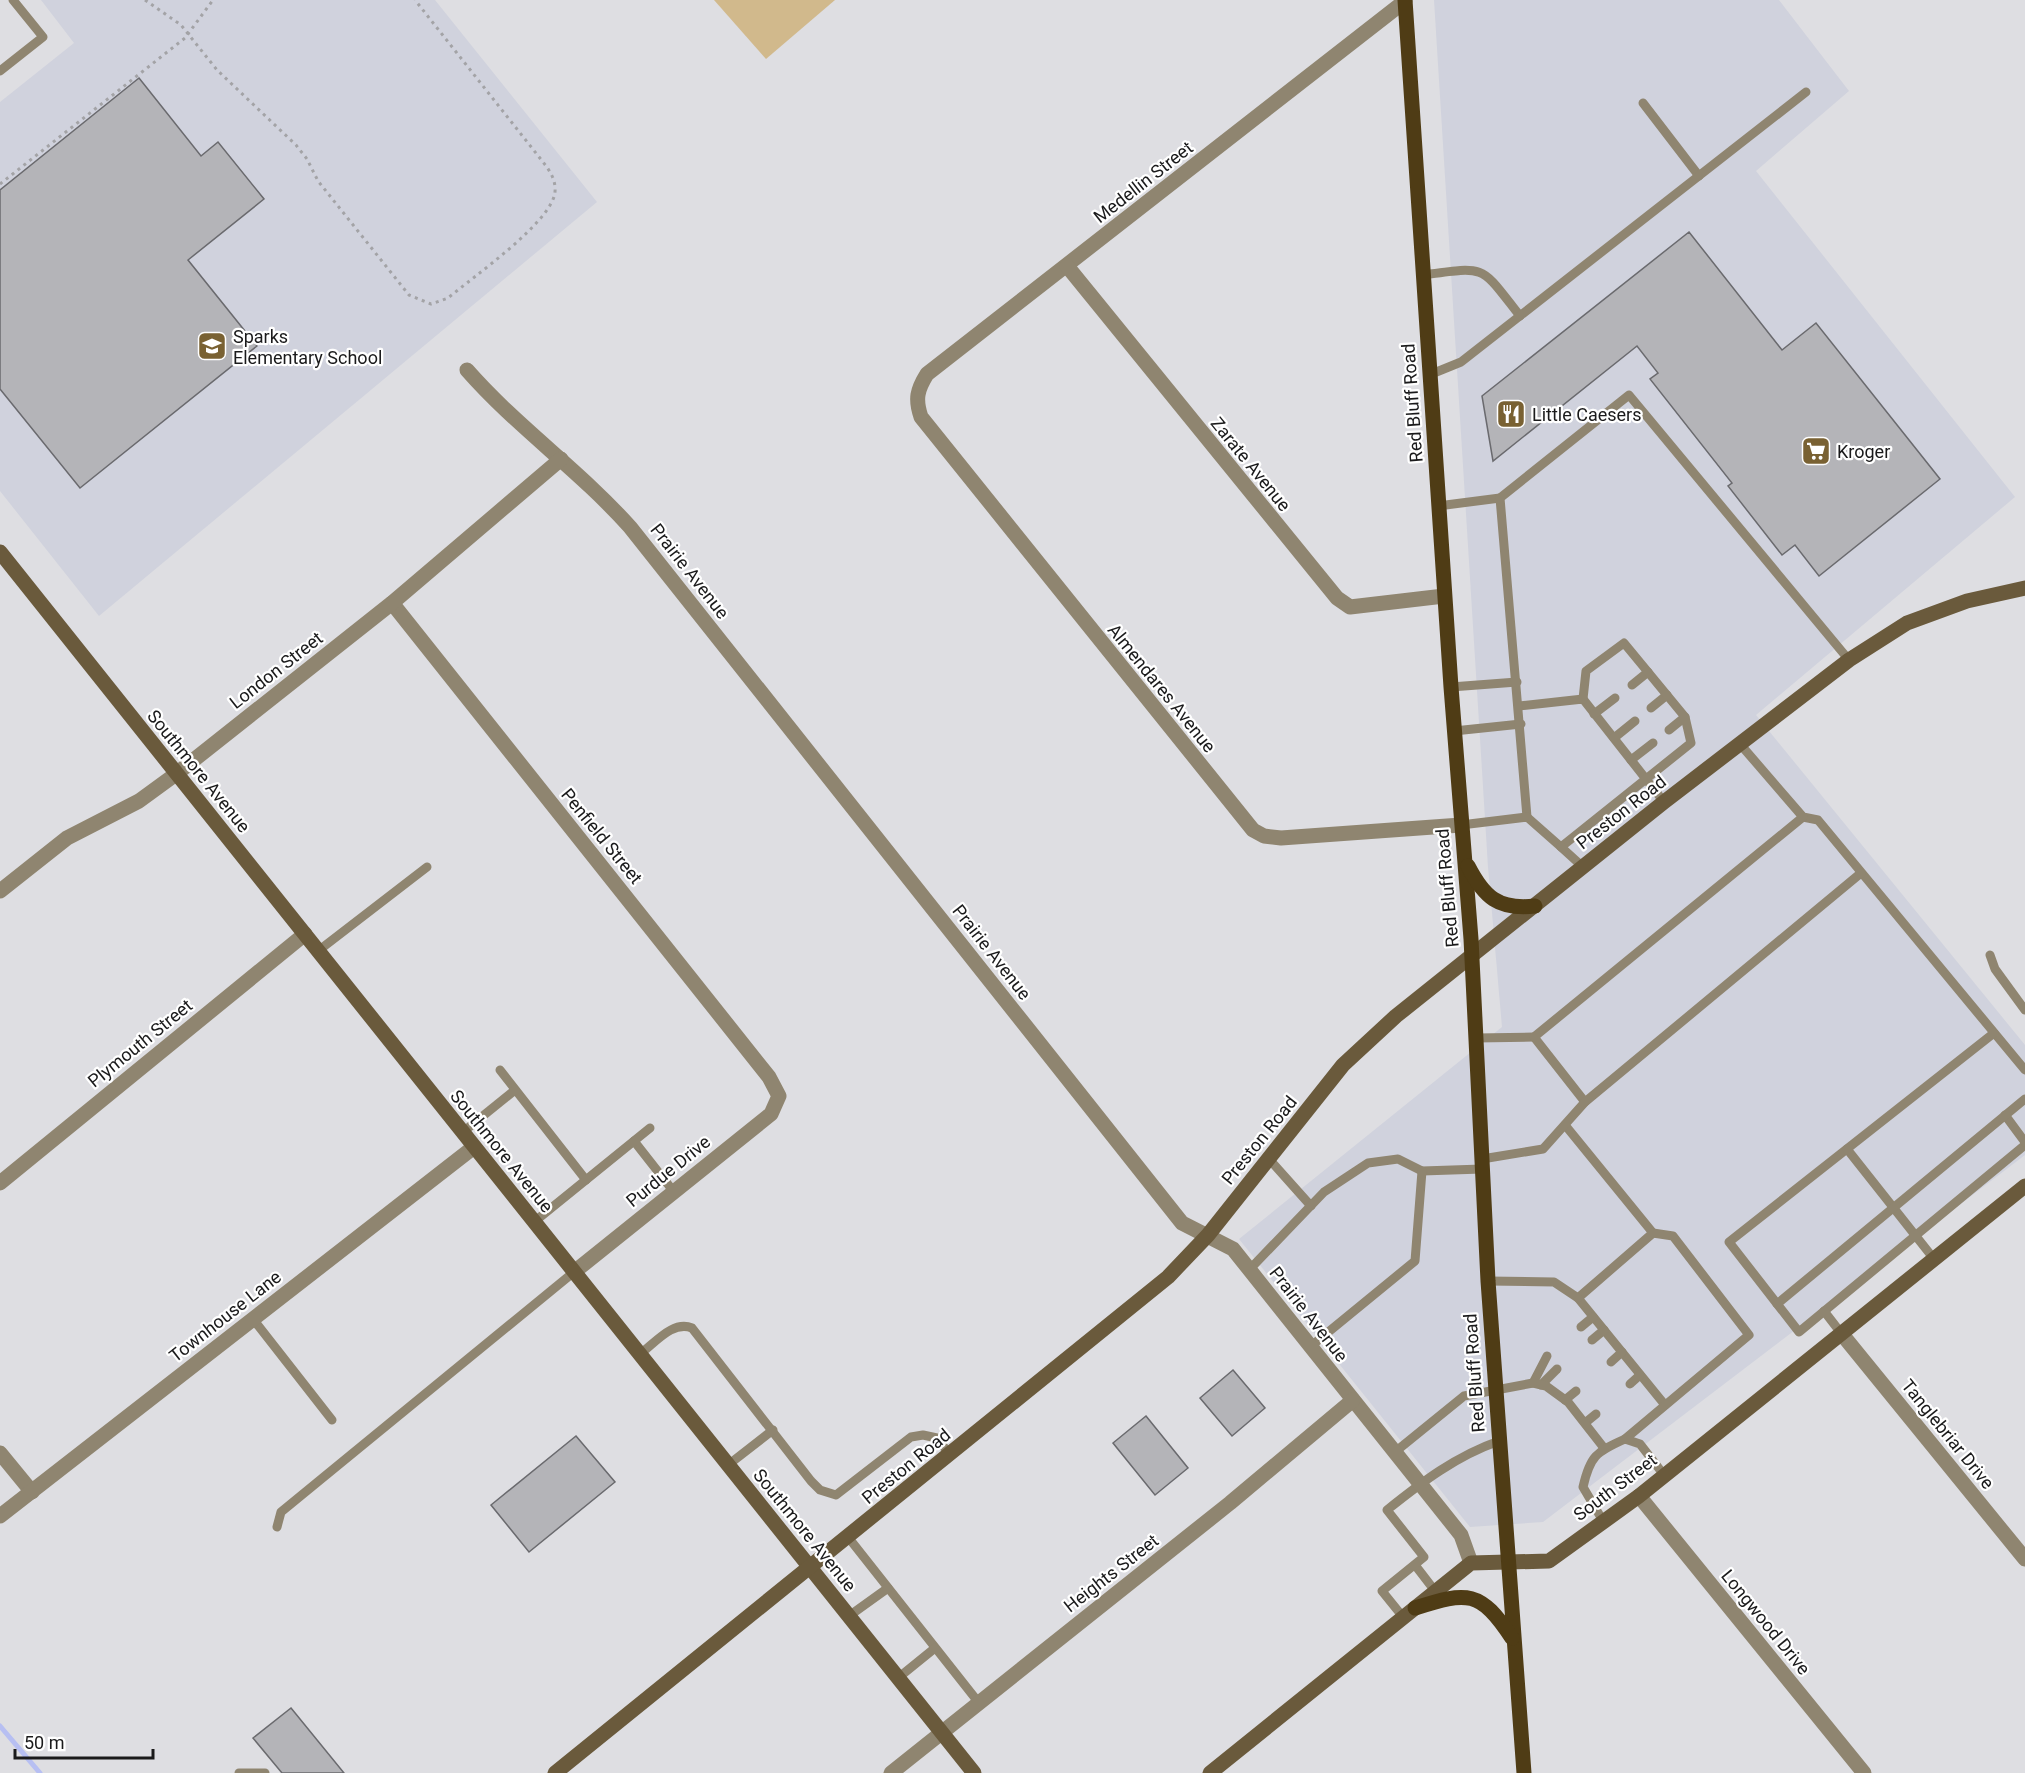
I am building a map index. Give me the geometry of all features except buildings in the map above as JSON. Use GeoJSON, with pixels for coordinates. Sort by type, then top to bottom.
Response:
{"type":"FeatureCollection","features":[{"type":"Feature","properties":{"kind":"main road","name":"Red Bluff Road"},"geometry":{"type":"LineString","coordinates":[[1405,0],[1450,687],[1472,958],[1495,1390],[1524,1773]]}},
{"type":"Feature","properties":{"kind":"main road","name":"Southmore Avenue"},"geometry":{"type":"LineString","coordinates":[[0,552],[974,1773]]}},
{"type":"Feature","properties":{"kind":"main road","name":"Preston Road"},"geometry":{"type":"LineString","coordinates":[[555,1773],[849,1538],[1168,1277],[1208,1235],[1343,1065],[1396,1016],[1472,958],[1664,802],[1849,660],[1907,622],[1967,601],[2025,588]]}},
{"type":"Feature","properties":{"kind":"main road"},"geometry":{"type":"LineString","coordinates":[[1464,858],[1480,888],[1496,902],[1515,908],[1535,906]]}},
{"type":"Feature","properties":{"kind":"main road","name":"South Street"},"geometry":{"type":"LineString","coordinates":[[1471,1563],[1548,1561],[1638,1496],[2025,1186]]}},
{"type":"Feature","properties":{"kind":"main road"},"geometry":{"type":"LineString","coordinates":[[1210,1773],[1471,1563]]}},
{"type":"Feature","properties":{"kind":"main road"},"geometry":{"type":"LineString","coordinates":[[1409,1612],[1452,1596],[1477,1600],[1495,1612],[1513,1640]]}},
{"type":"Feature","properties":{"kind":"street","name":"Medellin Street"},"geometry":{"type":"LineString","coordinates":[[916,401],[919,387],[927,374],[1405,0]]}},
{"type":"Feature","properties":{"kind":"street","name":"Zarate Avenue"},"geometry":{"type":"LineString","coordinates":[[1067,266],[1336,598],[1350,607],[1444,596]]}},
{"type":"Feature","properties":{"kind":"street","name":"Prairie Avenue"},"geometry":{"type":"LineString","coordinates":[[467,370],[495,402],[561,459],[630,526],[1182,1223],[1233,1249],[1461,1535],[1471,1563]]}},
{"type":"Feature","properties":{"kind":"street","name":"Almendares Avenue"},"geometry":{"type":"LineString","coordinates":[[916,401],[921,417],[1253,830],[1264,836],[1281,837],[1461,825]]}},
{"type":"Feature","properties":{"kind":"street","name":"London Street"},"geometry":{"type":"LineString","coordinates":[[0,891],[67,838],[139,801],[176,774],[392,603],[561,459]]}},
{"type":"Feature","properties":{"kind":"street","name":"Penfield Street"},"geometry":{"type":"LineString","coordinates":[[392,603],[769,1077],[778,1096]]}},
{"type":"Feature","properties":{"kind":"street","name":"Plymouth Street"},"geometry":{"type":"LineString","coordinates":[[0,1183],[305,934]]}},
{"type":"Feature","properties":{"kind":"street","name":"Purdue Drive"},"geometry":{"type":"LineString","coordinates":[[574,1272],[771,1114],[778,1096]]}},
{"type":"Feature","properties":{"kind":"street","name":"Townhouse Lane"},"geometry":{"type":"LineString","coordinates":[[0,1516],[474,1147]]}},
{"type":"Feature","properties":{"kind":"street","name":"Tanglebriar Drive"},"geometry":{"type":"LineString","coordinates":[[1841,1334],[2025,1558]]}},
{"type":"Feature","properties":{"kind":"street","name":"Heights Street"},"geometry":{"type":"LineString","coordinates":[[891,1773],[1230,1503],[1353,1400]]}},
{"type":"Feature","properties":{"kind":"street"},"geometry":{"type":"LineString","coordinates":[[0,1453],[32,1492]]}},
{"type":"Feature","properties":{"kind":"street","name":"Longwood Drive"},"geometry":{"type":"LineString","coordinates":[[1638,1496],[1864,1773]]}},
{"type":"Feature","properties":{"kind":"lane"},"geometry":{"type":"LineString","coordinates":[[0,71],[43,37],[13,0]]}},
{"type":"Feature","properties":{"kind":"lane"},"geometry":{"type":"LineString","coordinates":[[1430,375],[1461,362],[1806,92]]}},
{"type":"Feature","properties":{"kind":"lane"},"geometry":{"type":"LineString","coordinates":[[1643,103],[1699,176]]}},
{"type":"Feature","properties":{"kind":"lane"},"geometry":{"type":"LineString","coordinates":[[1423,274],[1472,268],[1480,271],[1491,279],[1520,316]]}},
{"type":"Feature","properties":{"kind":"lane"},"geometry":{"type":"LineString","coordinates":[[1438,506],[1500,498],[1629,395],[1849,660]]}},
{"type":"Feature","properties":{"kind":"lane"},"geometry":{"type":"LineString","coordinates":[[1500,498],[1521,724],[1527,817],[1583,867]]}},
{"type":"Feature","properties":{"kind":"lane"},"geometry":{"type":"LineString","coordinates":[[1562,847],[1646,779],[1691,743],[1685,717],[1624,643],[1586,671],[1583,699],[1594,714],[1614,738],[1631,760],[1646,779],[1664,802]]}},
{"type":"Feature","properties":{"kind":"lane"},"geometry":{"type":"LineString","coordinates":[[1632,685],[1648,672]]}},
{"type":"Feature","properties":{"kind":"lane"},"geometry":{"type":"LineString","coordinates":[[1450,687],[1517,682]]}},
{"type":"Feature","properties":{"kind":"lane"},"geometry":{"type":"LineString","coordinates":[[1651,708],[1667,695]]}},
{"type":"Feature","properties":{"kind":"lane"},"geometry":{"type":"LineString","coordinates":[[1594,714],[1615,698]]}},
{"type":"Feature","properties":{"kind":"lane"},"geometry":{"type":"LineString","coordinates":[[1519,706],[1583,699]]}},
{"type":"Feature","properties":{"kind":"lane"},"geometry":{"type":"LineString","coordinates":[[1669,730],[1685,717]]}},
{"type":"Feature","properties":{"kind":"lane"},"geometry":{"type":"LineString","coordinates":[[1614,738],[1635,721]]}},
{"type":"Feature","properties":{"kind":"lane"},"geometry":{"type":"LineString","coordinates":[[1454,731],[1521,724]]}},
{"type":"Feature","properties":{"kind":"lane"},"geometry":{"type":"LineString","coordinates":[[1631,760],[1653,742]]}},
{"type":"Feature","properties":{"kind":"lane"},"geometry":{"type":"LineString","coordinates":[[1740,744],[1803,817],[1818,820],[2025,1070]]}},
{"type":"Feature","properties":{"kind":"lane"},"geometry":{"type":"LineString","coordinates":[[1461,825],[1527,817]]}},
{"type":"Feature","properties":{"kind":"lane"},"geometry":{"type":"LineString","coordinates":[[1476,1038],[1534,1037],[1803,817]]}},
{"type":"Feature","properties":{"kind":"lane"},"geometry":{"type":"LineString","coordinates":[[318,951],[427,867]]}},
{"type":"Feature","properties":{"kind":"lane"},"geometry":{"type":"LineString","coordinates":[[1249,1270],[1324,1192],[1368,1163],[1398,1159],[1422,1170],[1482,1164],[1543,1149],[1585,1102],[1861,873]]}},
{"type":"Feature","properties":{"kind":"lane"},"geometry":{"type":"LineString","coordinates":[[1990,955],[1995,969],[2025,1010]]}},
{"type":"Feature","properties":{"kind":"lane"},"geometry":{"type":"LineString","coordinates":[[1994,1033],[1729,1242],[1799,1332],[2025,1144],[2005,1115]]}},
{"type":"Feature","properties":{"kind":"lane"},"geometry":{"type":"LineString","coordinates":[[1534,1037],[1585,1102]]}},
{"type":"Feature","properties":{"kind":"lane"},"geometry":{"type":"LineString","coordinates":[[500,1070],[586,1180]]}},
{"type":"Feature","properties":{"kind":"lane"},"geometry":{"type":"LineString","coordinates":[[463,1132],[515,1090]]}},
{"type":"Feature","properties":{"kind":"lane"},"geometry":{"type":"LineString","coordinates":[[1777,1304],[2025,1099]]}},
{"type":"Feature","properties":{"kind":"lane"},"geometry":{"type":"LineString","coordinates":[[1565,1125],[1653,1233],[1673,1236],[1749,1335],[1625,1438],[1604,1449],[1588,1465],[1583,1487],[1603,1521]]}},
{"type":"Feature","properties":{"kind":"lane"},"geometry":{"type":"LineString","coordinates":[[534,1222],[650,1128]]}},
{"type":"Feature","properties":{"kind":"lane"},"geometry":{"type":"LineString","coordinates":[[634,1141],[674,1192]]}},
{"type":"Feature","properties":{"kind":"lane"},"geometry":{"type":"LineString","coordinates":[[1847,1149],[1934,1259]]}},
{"type":"Feature","properties":{"kind":"lane"},"geometry":{"type":"LineString","coordinates":[[1269,1159],[1311,1206]]}},
{"type":"Feature","properties":{"kind":"lane"},"geometry":{"type":"LineString","coordinates":[[1310,1347],[1415,1261],[1422,1170]]}},
{"type":"Feature","properties":{"kind":"lane"},"geometry":{"type":"LineString","coordinates":[[1578,1298],[1653,1233]]}},
{"type":"Feature","properties":{"kind":"lane"},"geometry":{"type":"LineString","coordinates":[[277,1527],[281,1512],[574,1272]]}},
{"type":"Feature","properties":{"kind":"lane"},"geometry":{"type":"LineString","coordinates":[[1488,1281],[1554,1282],[1578,1298],[1665,1405]]}},
{"type":"Feature","properties":{"kind":"lane"},"geometry":{"type":"LineString","coordinates":[[1824,1311],[1841,1334]]}},
{"type":"Feature","properties":{"kind":"lane"},"geometry":{"type":"LineString","coordinates":[[1581,1327],[1593,1317]]}},
{"type":"Feature","properties":{"kind":"lane"},"geometry":{"type":"LineString","coordinates":[[253,1319],[332,1420]]}},
{"type":"Feature","properties":{"kind":"lane"},"geometry":{"type":"LineString","coordinates":[[640,1354],[676,1326],[684,1324],[692,1328],[811,1481],[820,1490],[836,1496],[911,1437],[923,1435],[937,1438],[950,1455]]}},
{"type":"Feature","properties":{"kind":"lane"},"geometry":{"type":"LineString","coordinates":[[1592,1340],[1604,1330]]}},
{"type":"Feature","properties":{"kind":"lane"},"geometry":{"type":"LineString","coordinates":[[1611,1362],[1622,1352]]}},
{"type":"Feature","properties":{"kind":"lane"},"geometry":{"type":"LineString","coordinates":[[1537,1384],[1546,1356]]}},
{"type":"Feature","properties":{"kind":"lane"},"geometry":{"type":"LineString","coordinates":[[1395,1452],[1464,1396],[1537,1384],[1557,1369]]}},
{"type":"Feature","properties":{"kind":"lane"},"geometry":{"type":"LineString","coordinates":[[1630,1384],[1640,1375]]}},
{"type":"Feature","properties":{"kind":"lane"},"geometry":{"type":"LineString","coordinates":[[1537,1384],[1565,1400],[1586,1423],[1604,1449]]}},
{"type":"Feature","properties":{"kind":"lane"},"geometry":{"type":"LineString","coordinates":[[1565,1400],[1576,1391]]}},
{"type":"Feature","properties":{"kind":"lane"},"geometry":{"type":"LineString","coordinates":[[1586,1423],[1596,1414]]}},
{"type":"Feature","properties":{"kind":"lane"},"geometry":{"type":"LineString","coordinates":[[728,1465],[772,1430]]}},
{"type":"Feature","properties":{"kind":"lane"},"geometry":{"type":"LineString","coordinates":[[1625,1438],[1640,1444],[1664,1475]]}},
{"type":"Feature","properties":{"kind":"lane"},"geometry":{"type":"LineString","coordinates":[[1409,1612],[1382,1591],[1424,1557],[1387,1510],[1420,1483],[1469,1452],[1499,1441]]}},
{"type":"Feature","properties":{"kind":"lane"},"geometry":{"type":"LineString","coordinates":[[849,1538],[979,1703]]}},
{"type":"Feature","properties":{"kind":"lane"},"geometry":{"type":"LineString","coordinates":[[1415,1564],[1436,1592]]}},
{"type":"Feature","properties":{"kind":"lane"},"geometry":{"type":"LineString","coordinates":[[849,1617],[888,1588]]}},
{"type":"Feature","properties":{"kind":"lane"},"geometry":{"type":"LineString","coordinates":[[898,1678],[935,1648]]}},
{"type":"Feature","properties":{"kind":"lane"},"geometry":{"type":"LineString","coordinates":[[239,1773],[253,1771],[264,1773]]}},
{"type":"Feature","properties":{"kind":"path"},"geometry":{"type":"LineString","coordinates":[[145,0],[163,10],[189,34],[218,70],[296,145],[307,159],[318,181],[396,282],[414,299],[431,304],[448,298],[534,227],[552,203],[555,184],[543,162],[415,0]]}},
{"type":"Feature","properties":{"kind":"path"},"geometry":{"type":"LineString","coordinates":[[0,184],[189,34],[213,0]]}},
{"type":"Feature","properties":{"kind":"shaded area","name":"Sparks Elementary School"},"geometry":{"type":"Polygon","coordinates":[[[41,0],[435,0],[597,202],[99,616],[0,491],[0,102],[74,43],[41,0]]]}},
{"type":"Feature","properties":{"kind":"shaded area"},"geometry":{"type":"Polygon","coordinates":[[[714,0],[835,0],[766,59],[714,0]]]}},
{"type":"Feature","properties":{"kind":"shaded area"},"geometry":{"type":"Polygon","coordinates":[[[1434,0],[1779,0],[1849,91],[1756,171],[2015,497],[1756,715],[2025,1045],[2025,1155],[1543,1522],[1470,1527],[1239,1239],[1502,1027],[1488,867],[1434,0]]]}},
{"type":"Feature","properties":{"kind":"waterway"},"geometry":{"type":"LineString","coordinates":[[0,1726],[40,1773]]}},
{"type":"Feature","properties":{"kind":"place","name":"Sparks Elementary School"},"geometry":{"type":"Point","coordinates":[212,346]}},
{"type":"Feature","properties":{"kind":"place","name":"Little Caesers"},"geometry":{"type":"Point","coordinates":[1511,414]}},
{"type":"Feature","properties":{"kind":"place","name":"Kroger"},"geometry":{"type":"Point","coordinates":[1816,451]}}]}
